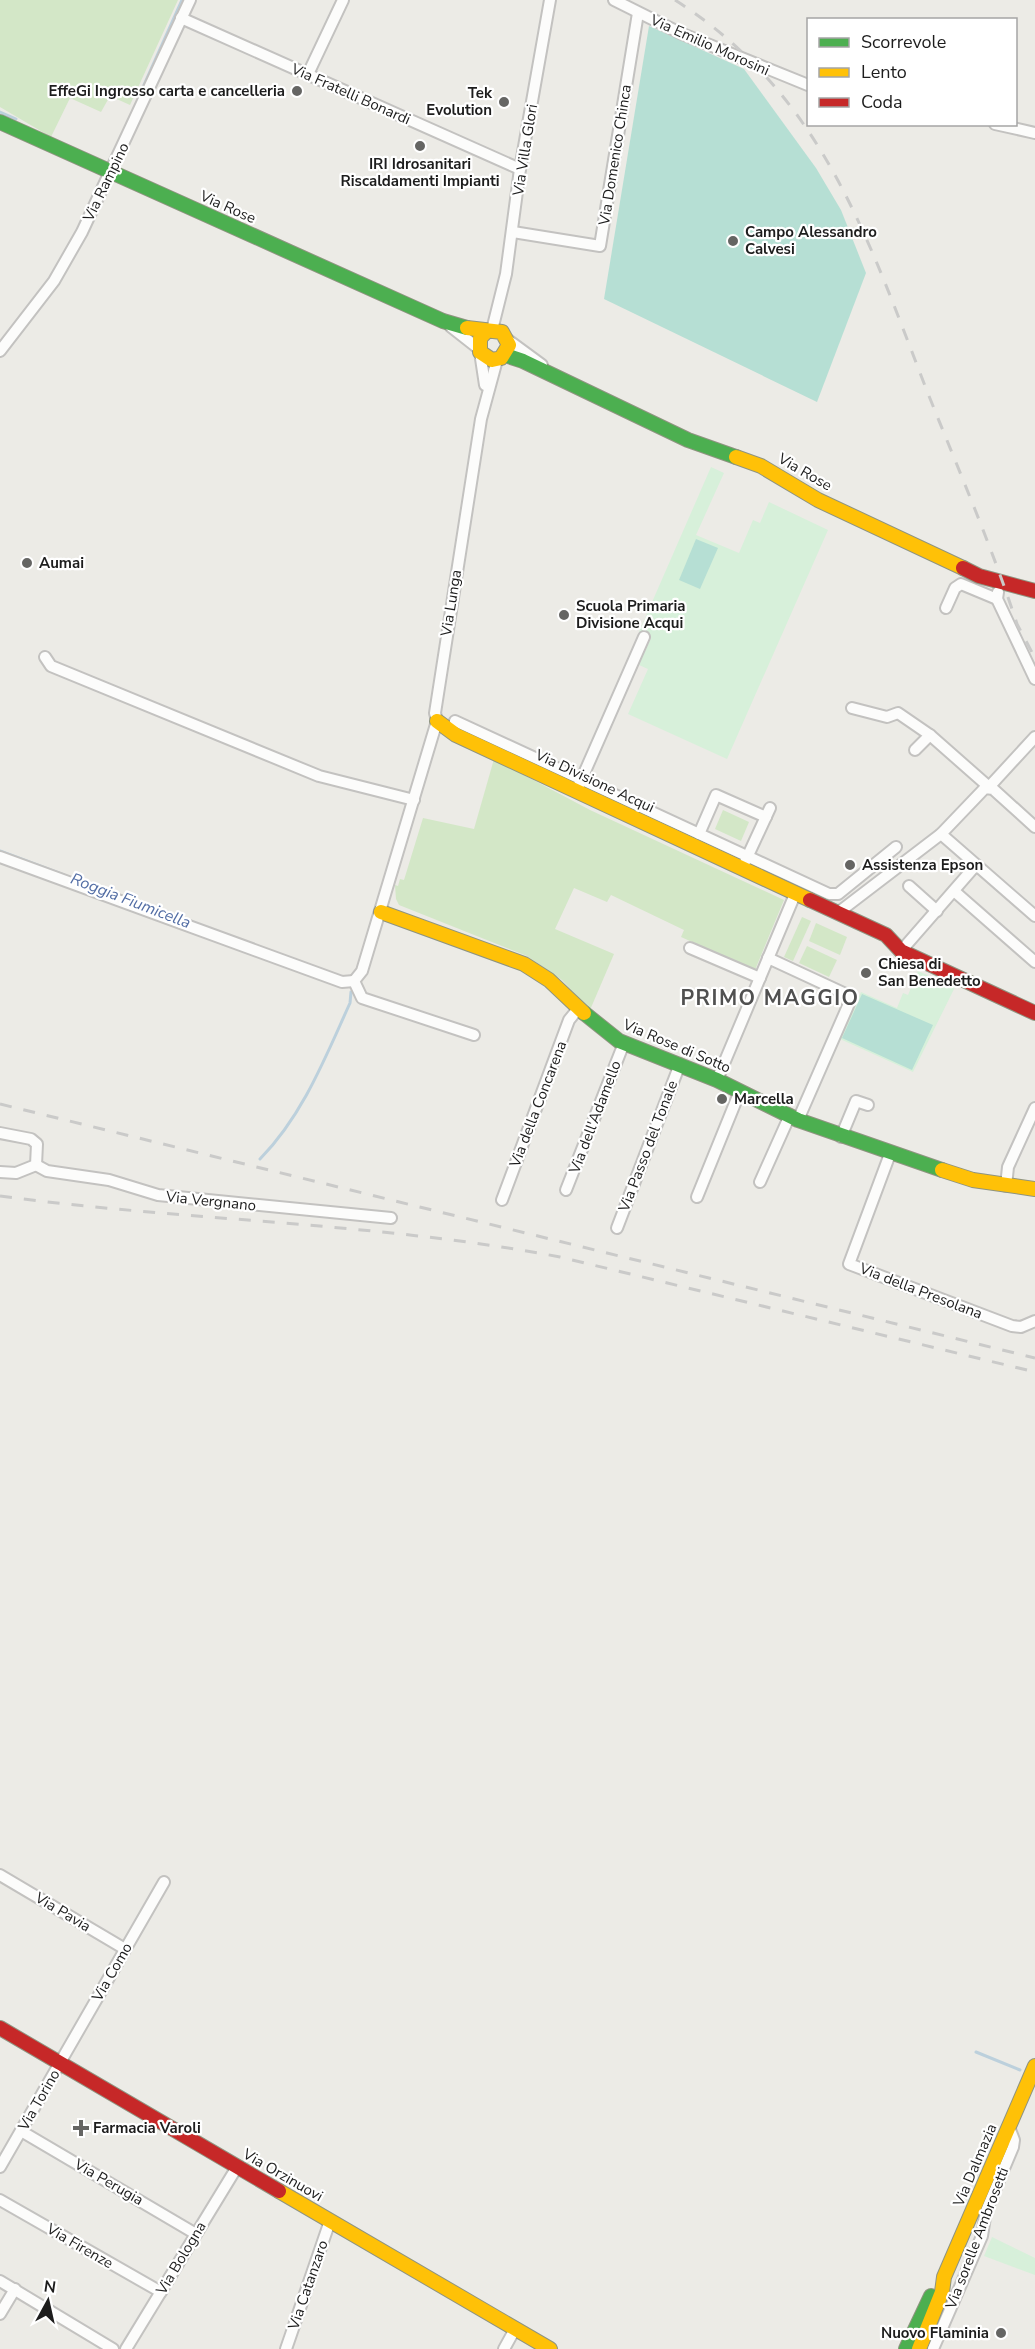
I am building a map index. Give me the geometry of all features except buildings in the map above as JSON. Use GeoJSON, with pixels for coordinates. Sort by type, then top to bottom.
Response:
{"type":"FeatureCollection","features":[{"type":"Feature","properties":{"kind":"street","name":"Via Rampino"},"geometry":{"type":"LineString","coordinates":[[0,351],[54,281],[111,174],[190,0]]}},
{"type":"Feature","properties":{"kind":"street"},"geometry":{"type":"LineString","coordinates":[[308,74],[344,0]]}},
{"type":"Feature","properties":{"kind":"street","name":"Via Villa Glori"},"geometry":{"type":"LineString","coordinates":[[489,330],[501,301],[513,232],[520,169],[550,0]]}},
{"type":"Feature","properties":{"kind":"street","name":"Via Emilio Morosini"},"geometry":{"type":"LineString","coordinates":[[614,0],[746,61],[807,86]]}},
{"type":"Feature","properties":{"kind":"street","name":"Via Domenico Chinca"},"geometry":{"type":"LineString","coordinates":[[513,232],[600,246],[638,13]]}},
{"type":"Feature","properties":{"kind":"street","name":"Via Fratelli Bonardi"},"geometry":{"type":"LineString","coordinates":[[182,18],[520,169]]}},
{"type":"Feature","properties":{"kind":"street","name":"Via Rose"},"geometry":{"type":"LineString","coordinates":[[0,122],[111,174],[443,321],[489,330]]}},
{"type":"Feature","properties":{"kind":"street"},"geometry":{"type":"LineString","coordinates":[[1005,126],[1035,132]]}},
{"type":"Feature","properties":{"kind":"street","name":"Via Villa Glori"},"geometry":{"type":"LineString","coordinates":[[501,301],[507,338]]}},
{"type":"Feature","properties":{"kind":"street","name":"Via Rose"},"geometry":{"type":"LineString","coordinates":[[443,321],[479,350]]}},
{"type":"Feature","properties":{"kind":"street"},"geometry":{"type":"LineString","coordinates":[[489,330],[507,338],[501,357],[487,359],[479,350],[480,338],[489,330]]}},
{"type":"Feature","properties":{"kind":"street","name":"Via Rose"},"geometry":{"type":"LineString","coordinates":[[507,338],[559,378]]}},
{"type":"Feature","properties":{"kind":"street","name":"Via Lunga"},"geometry":{"type":"LineString","coordinates":[[354,981],[362,970],[381,912],[437,722],[435,713],[443,656],[484,404],[485,376],[479,350]]}},
{"type":"Feature","properties":{"kind":"street","name":"Via Rose"},"geometry":{"type":"LineString","coordinates":[[501,357],[559,378],[688,440],[761,466],[818,500],[979,576],[1035,591]]}},
{"type":"Feature","properties":{"kind":"street","name":"Via Lunga"},"geometry":{"type":"LineString","coordinates":[[484,404],[501,357]]}},
{"type":"Feature","properties":{"kind":"street"},"geometry":{"type":"LineString","coordinates":[[946,608],[957,586],[961,584],[998,595],[1035,679]]}},
{"type":"Feature","properties":{"kind":"street"},"geometry":{"type":"LineString","coordinates":[[579,785],[644,637]]}},
{"type":"Feature","properties":{"kind":"street"},"geometry":{"type":"LineString","coordinates":[[45,657],[51,666],[319,776],[414,800]]}},
{"type":"Feature","properties":{"kind":"street"},"geometry":{"type":"LineString","coordinates":[[852,708],[887,717],[898,713],[930,735],[1035,827]]}},
{"type":"Feature","properties":{"kind":"street","name":"Via Divisione Acqui"},"geometry":{"type":"LineString","coordinates":[[455,721],[579,785],[800,889],[839,912],[886,935],[901,951],[1035,1013]]}},
{"type":"Feature","properties":{"kind":"street","name":"Via Divisione Acqui"},"geometry":{"type":"LineString","coordinates":[[437,722],[444,729],[699,834],[745,862]]}},
{"type":"Feature","properties":{"kind":"street"},"geometry":{"type":"LineString","coordinates":[[915,750],[930,735]]}},
{"type":"Feature","properties":{"kind":"street"},"geometry":{"type":"LineString","coordinates":[[839,912],[941,834],[989,787],[1035,736]]}},
{"type":"Feature","properties":{"kind":"street"},"geometry":{"type":"LineString","coordinates":[[699,834],[716,795],[768,812],[745,862]]}},
{"type":"Feature","properties":{"kind":"street"},"geometry":{"type":"LineString","coordinates":[[941,834],[1035,916]]}},
{"type":"Feature","properties":{"kind":"street","name":"Via Divisione Acqui"},"geometry":{"type":"LineString","coordinates":[[800,889],[833,895],[896,847]]}},
{"type":"Feature","properties":{"kind":"street"},"geometry":{"type":"LineString","coordinates":[[0,857],[342,982],[354,981],[362,998],[474,1035]]}},
{"type":"Feature","properties":{"kind":"street"},"geometry":{"type":"LineString","coordinates":[[874,864],[885,877]]}},
{"type":"Feature","properties":{"kind":"street"},"geometry":{"type":"LineString","coordinates":[[901,951],[976,865]]}},
{"type":"Feature","properties":{"kind":"street"},"geometry":{"type":"LineString","coordinates":[[909,886],[937,911]]}},
{"type":"Feature","properties":{"kind":"street"},"geometry":{"type":"LineString","coordinates":[[717,1080],[759,978],[800,889]]}},
{"type":"Feature","properties":{"kind":"street"},"geometry":{"type":"LineString","coordinates":[[954,891],[1035,962]]}},
{"type":"Feature","properties":{"kind":"street","name":"Via Rose di Sotto"},"geometry":{"type":"LineString","coordinates":[[381,912],[524,964],[549,980],[602,1030],[624,1043],[717,1080],[794,1118],[890,1154],[973,1180],[1035,1189]]}},
{"type":"Feature","properties":{"kind":"street"},"geometry":{"type":"LineString","coordinates":[[690,948],[759,978]]}},
{"type":"Feature","properties":{"kind":"street"},"geometry":{"type":"LineString","coordinates":[[760,1182],[794,1118],[851,999],[850,996],[768,958]]}},
{"type":"Feature","properties":{"kind":"street","name":"Via della Concarena"},"geometry":{"type":"LineString","coordinates":[[502,1200],[570,1020],[578,1009]]}},
{"type":"Feature","properties":{"kind":"street","name":"Via dell'Adamello"},"geometry":{"type":"LineString","coordinates":[[566,1190],[624,1043]]}},
{"type":"Feature","properties":{"kind":"street","name":"Via Passo del Tonale"},"geometry":{"type":"LineString","coordinates":[[616,1228],[680,1065]]}},
{"type":"Feature","properties":{"kind":"street"},"geometry":{"type":"LineString","coordinates":[[697,1197],[740,1091]]}},
{"type":"Feature","properties":{"kind":"street"},"geometry":{"type":"LineString","coordinates":[[841,1137],[856,1101],[868,1106]]}},
{"type":"Feature","properties":{"kind":"street"},"geometry":{"type":"LineString","coordinates":[[1006,1186],[1008,1167],[1035,1108]]}},
{"type":"Feature","properties":{"kind":"street"},"geometry":{"type":"LineString","coordinates":[[0,1133],[31,1139],[37,1144],[36,1165],[16,1173],[0,1172]]}},
{"type":"Feature","properties":{"kind":"street","name":"Via della Presolana"},"geometry":{"type":"LineString","coordinates":[[890,1154],[849,1264],[1012,1326],[1021,1327],[1035,1321]]}},
{"type":"Feature","properties":{"kind":"street","name":"Via Vergnano"},"geometry":{"type":"LineString","coordinates":[[36,1165],[47,1171],[109,1180],[158,1195],[391,1218]]}},
{"type":"Feature","properties":{"kind":"street","name":"Via Pavia"},"geometry":{"type":"LineString","coordinates":[[0,1875],[125,1949]]}},
{"type":"Feature","properties":{"kind":"street","name":"Via Como"},"geometry":{"type":"LineString","coordinates":[[61,2063],[164,1882]]}},
{"type":"Feature","properties":{"kind":"street","name":"Via Orzinuovi"},"geometry":{"type":"LineString","coordinates":[[0,2028],[550,2349]]}},
{"type":"Feature","properties":{"kind":"street","name":"Via Torino"},"geometry":{"type":"LineString","coordinates":[[0,2167],[61,2063]]}},
{"type":"Feature","properties":{"kind":"street","name":"Via Dalmazia"},"geometry":{"type":"LineString","coordinates":[[919,2349],[942,2292],[944,2277],[1035,2066]]}},
{"type":"Feature","properties":{"kind":"street","name":"Via sorelle Ambrosetti"},"geometry":{"type":"LineString","coordinates":[[933,2349],[982,2236],[986,2211],[1013,2147],[1014,2140],[1009,2127]]}},
{"type":"Feature","properties":{"kind":"street","name":"Via Perugia"},"geometry":{"type":"LineString","coordinates":[[21,2131],[196,2234]]}},
{"type":"Feature","properties":{"kind":"street","name":"Via Bologna"},"geometry":{"type":"LineString","coordinates":[[126,2349],[237,2167]]}},
{"type":"Feature","properties":{"kind":"street","name":"Via Firenze"},"geometry":{"type":"LineString","coordinates":[[0,2200],[161,2292]]}},
{"type":"Feature","properties":{"kind":"street","name":"Via Catanzaro"},"geometry":{"type":"LineString","coordinates":[[286,2349],[330,2222]]}},
{"type":"Feature","properties":{"kind":"street","name":"Via Dalmazia"},"geometry":{"type":"LineString","coordinates":[[906,2349],[933,2290],[944,2277]]}},
{"type":"Feature","properties":{"kind":"street"},"geometry":{"type":"LineString","coordinates":[[0,2281],[113,2349]]}},
{"type":"Feature","properties":{"kind":"street"},"geometry":{"type":"LineString","coordinates":[[0,2314],[15,2289]]}},
{"type":"Feature","properties":{"kind":"street"},"geometry":{"type":"LineString","coordinates":[[504,2349],[514,2329]]}},
{"type":"Feature","properties":{"kind":"green space"},"geometry":{"type":"Polygon","coordinates":[[[0,0],[178,0],[130,105],[110,96],[101,112],[70,98],[51,137],[0,107],[0,0]]]}},
{"type":"Feature","properties":{"kind":"green space"},"geometry":{"type":"Polygon","coordinates":[[[711,467],[724,473],[696,535],[739,553],[753,520],[760,523],[769,502],[828,530],[727,759],[628,714],[648,669],[639,665],[651,638],[639,632],[711,467]]]}},
{"type":"Feature","properties":{"kind":"green space"},"geometry":{"type":"Polygon","coordinates":[[[494,759],[590,810],[784,900],[755,970],[681,937],[684,930],[611,895],[607,902],[574,888],[555,929],[614,954],[590,1010],[562,980],[527,956],[399,905],[395,885],[398,886],[400,879],[404,880],[423,818],[474,829],[494,759]]]}},
{"type":"Feature","properties":{"kind":"green space"},"geometry":{"type":"Polygon","coordinates":[[[723,810],[749,822],[741,841],[715,829],[723,810]]]}},
{"type":"Feature","properties":{"kind":"green space"},"geometry":{"type":"Polygon","coordinates":[[[802,917],[811,921],[793,961],[784,957],[802,917]]]}},
{"type":"Feature","properties":{"kind":"green space"},"geometry":{"type":"Polygon","coordinates":[[[816,923],[847,937],[840,955],[809,941],[816,923]]]}},
{"type":"Feature","properties":{"kind":"green space"},"geometry":{"type":"Polygon","coordinates":[[[807,946],[837,960],[829,977],[799,963],[807,946]]]}},
{"type":"Feature","properties":{"kind":"green space"},"geometry":{"type":"Polygon","coordinates":[[[918,971],[955,987],[913,1072],[840,1039],[861,992],[897,1008],[903,993],[908,995],[918,971]]]}},
{"type":"Feature","properties":{"kind":"green space"},"geometry":{"type":"Polygon","coordinates":[[[992,2237],[1035,2258],[1035,2275],[984,2256],[992,2237]]]}},
{"type":"Feature","properties":{"kind":"shaded area","name":"Campo Alessandro Calvesi"},"geometry":{"type":"Polygon","coordinates":[[[649,26],[744,69],[816,168],[841,210],[866,273],[817,402],[604,299],[649,26]]]}},
{"type":"Feature","properties":{"kind":"shaded area"},"geometry":{"type":"Polygon","coordinates":[[[696,539],[718,548],[700,589],[679,580],[696,539]]]}},
{"type":"Feature","properties":{"kind":"shaded area"},"geometry":{"type":"Polygon","coordinates":[[[862,994],[933,1025],[912,1070],[842,1038],[862,994]]]}},
{"type":"Feature","properties":{"kind":"waterway","name":"Roggia Fiumicella"},"geometry":{"type":"LineString","coordinates":[[139,96],[182,0]]}},
{"type":"Feature","properties":{"kind":"waterway","name":"Roggia Fiumicella"},"geometry":{"type":"LineString","coordinates":[[0,112],[16,119]]}},
{"type":"Feature","properties":{"kind":"waterway","name":"Roggia Fiumicella"},"geometry":{"type":"LineString","coordinates":[[0,851],[64,875]]}},
{"type":"Feature","properties":{"kind":"waterway","name":"Roggia Fiumicella"},"geometry":{"type":"LineString","coordinates":[[260,1159],[289,1124],[312,1085],[350,1003],[351,992]]}},
{"type":"Feature","properties":{"kind":"waterway"},"geometry":{"type":"LineString","coordinates":[[976,2052],[1020,2070]]}},
{"type":"Feature","properties":{"kind":"railway"},"geometry":{"type":"LineString","coordinates":[[675,0],[726,38],[769,80],[805,126],[835,175],[885,282],[986,538],[1017,624],[1035,658]]}},
{"type":"Feature","properties":{"kind":"railway"},"geometry":{"type":"LineString","coordinates":[[0,1104],[1035,1358]]}},
{"type":"Feature","properties":{"kind":"railway"},"geometry":{"type":"LineString","coordinates":[[0,1196],[140,1211],[351,1229],[490,1245],[560,1257],[1035,1372]]}},
{"type":"Feature","properties":{"kind":"traffic: fast"},"geometry":{"type":"LineString","coordinates":[[0,122],[443,321],[467,328]]}},
{"type":"Feature","properties":{"kind":"traffic: fast"},"geometry":{"type":"LineString","coordinates":[[505,355],[523,361],[688,440],[736,457]]}},
{"type":"Feature","properties":{"kind":"traffic: fast"},"geometry":{"type":"LineString","coordinates":[[584,1013],[619,1041],[717,1080],[798,1120],[942,1170]]}},
{"type":"Feature","properties":{"kind":"traffic: fast"},"geometry":{"type":"LineString","coordinates":[[906,2349],[931,2296]]}},
{"type":"Feature","properties":{"kind":"traffic: slow"},"geometry":{"type":"LineString","coordinates":[[467,328],[502,332],[509,345],[501,358],[492,360],[480,352],[480,338],[487,331]]}},
{"type":"Feature","properties":{"kind":"traffic: slow"},"geometry":{"type":"LineString","coordinates":[[736,457],[761,466],[818,500],[963,568]]}},
{"type":"Feature","properties":{"kind":"traffic: slow"},"geometry":{"type":"LineString","coordinates":[[437,721],[456,735],[810,900]]}},
{"type":"Feature","properties":{"kind":"traffic: slow"},"geometry":{"type":"LineString","coordinates":[[381,912],[524,964],[549,980],[584,1013]]}},
{"type":"Feature","properties":{"kind":"traffic: slow"},"geometry":{"type":"LineString","coordinates":[[942,1170],[973,1180],[1035,1189]]}},
{"type":"Feature","properties":{"kind":"traffic: slow"},"geometry":{"type":"LineString","coordinates":[[919,2349],[942,2292],[944,2277],[1035,2066]]}},
{"type":"Feature","properties":{"kind":"traffic: slow"},"geometry":{"type":"LineString","coordinates":[[279,2191],[550,2349]]}},
{"type":"Feature","properties":{"kind":"traffic: jam"},"geometry":{"type":"LineString","coordinates":[[963,568],[979,576],[1035,591]]}},
{"type":"Feature","properties":{"kind":"traffic: jam"},"geometry":{"type":"LineString","coordinates":[[810,900],[886,935],[901,951],[1035,1013]]}},
{"type":"Feature","properties":{"kind":"traffic: jam"},"geometry":{"type":"LineString","coordinates":[[0,2028],[279,2191]]}},
{"type":"Feature","properties":{"kind":"place","name":"EffeGi Ingrosso carta e cancelleria"},"geometry":{"type":"Point","coordinates":[297,91]}},
{"type":"Feature","properties":{"kind":"place","name":"Tek Evolution"},"geometry":{"type":"Point","coordinates":[504,102]}},
{"type":"Feature","properties":{"kind":"place","name":"IRI Idrosanitari Riscaldamenti Impianti"},"geometry":{"type":"Point","coordinates":[420,146]}},
{"type":"Feature","properties":{"kind":"place","name":"Campo Alessandro Calvesi"},"geometry":{"type":"Point","coordinates":[733,241]}},
{"type":"Feature","properties":{"kind":"place","name":"Aumai"},"geometry":{"type":"Point","coordinates":[27,563]}},
{"type":"Feature","properties":{"kind":"place","name":"Scuola Primaria Divisione Acqui"},"geometry":{"type":"Point","coordinates":[564,615]}},
{"type":"Feature","properties":{"kind":"place","name":"Assistenza Epson"},"geometry":{"type":"Point","coordinates":[850,865]}},
{"type":"Feature","properties":{"kind":"place","name":"Chiesa di San Benedetto"},"geometry":{"type":"Point","coordinates":[866,973]}},
{"type":"Feature","properties":{"kind":"place","name":"Marcella"},"geometry":{"type":"Point","coordinates":[722,1099]}},
{"type":"Feature","properties":{"kind":"place","name":"Farmacia Varoli"},"geometry":{"type":"Point","coordinates":[81,2128]}},
{"type":"Feature","properties":{"kind":"place","name":"Nuovo Flaminia"},"geometry":{"type":"Point","coordinates":[1001,2333]}},
{"type":"Feature","properties":{"kind":"district","name":"PRIMO MAGGIO"},"geometry":{"type":"Point","coordinates":[770,998]}}]}
